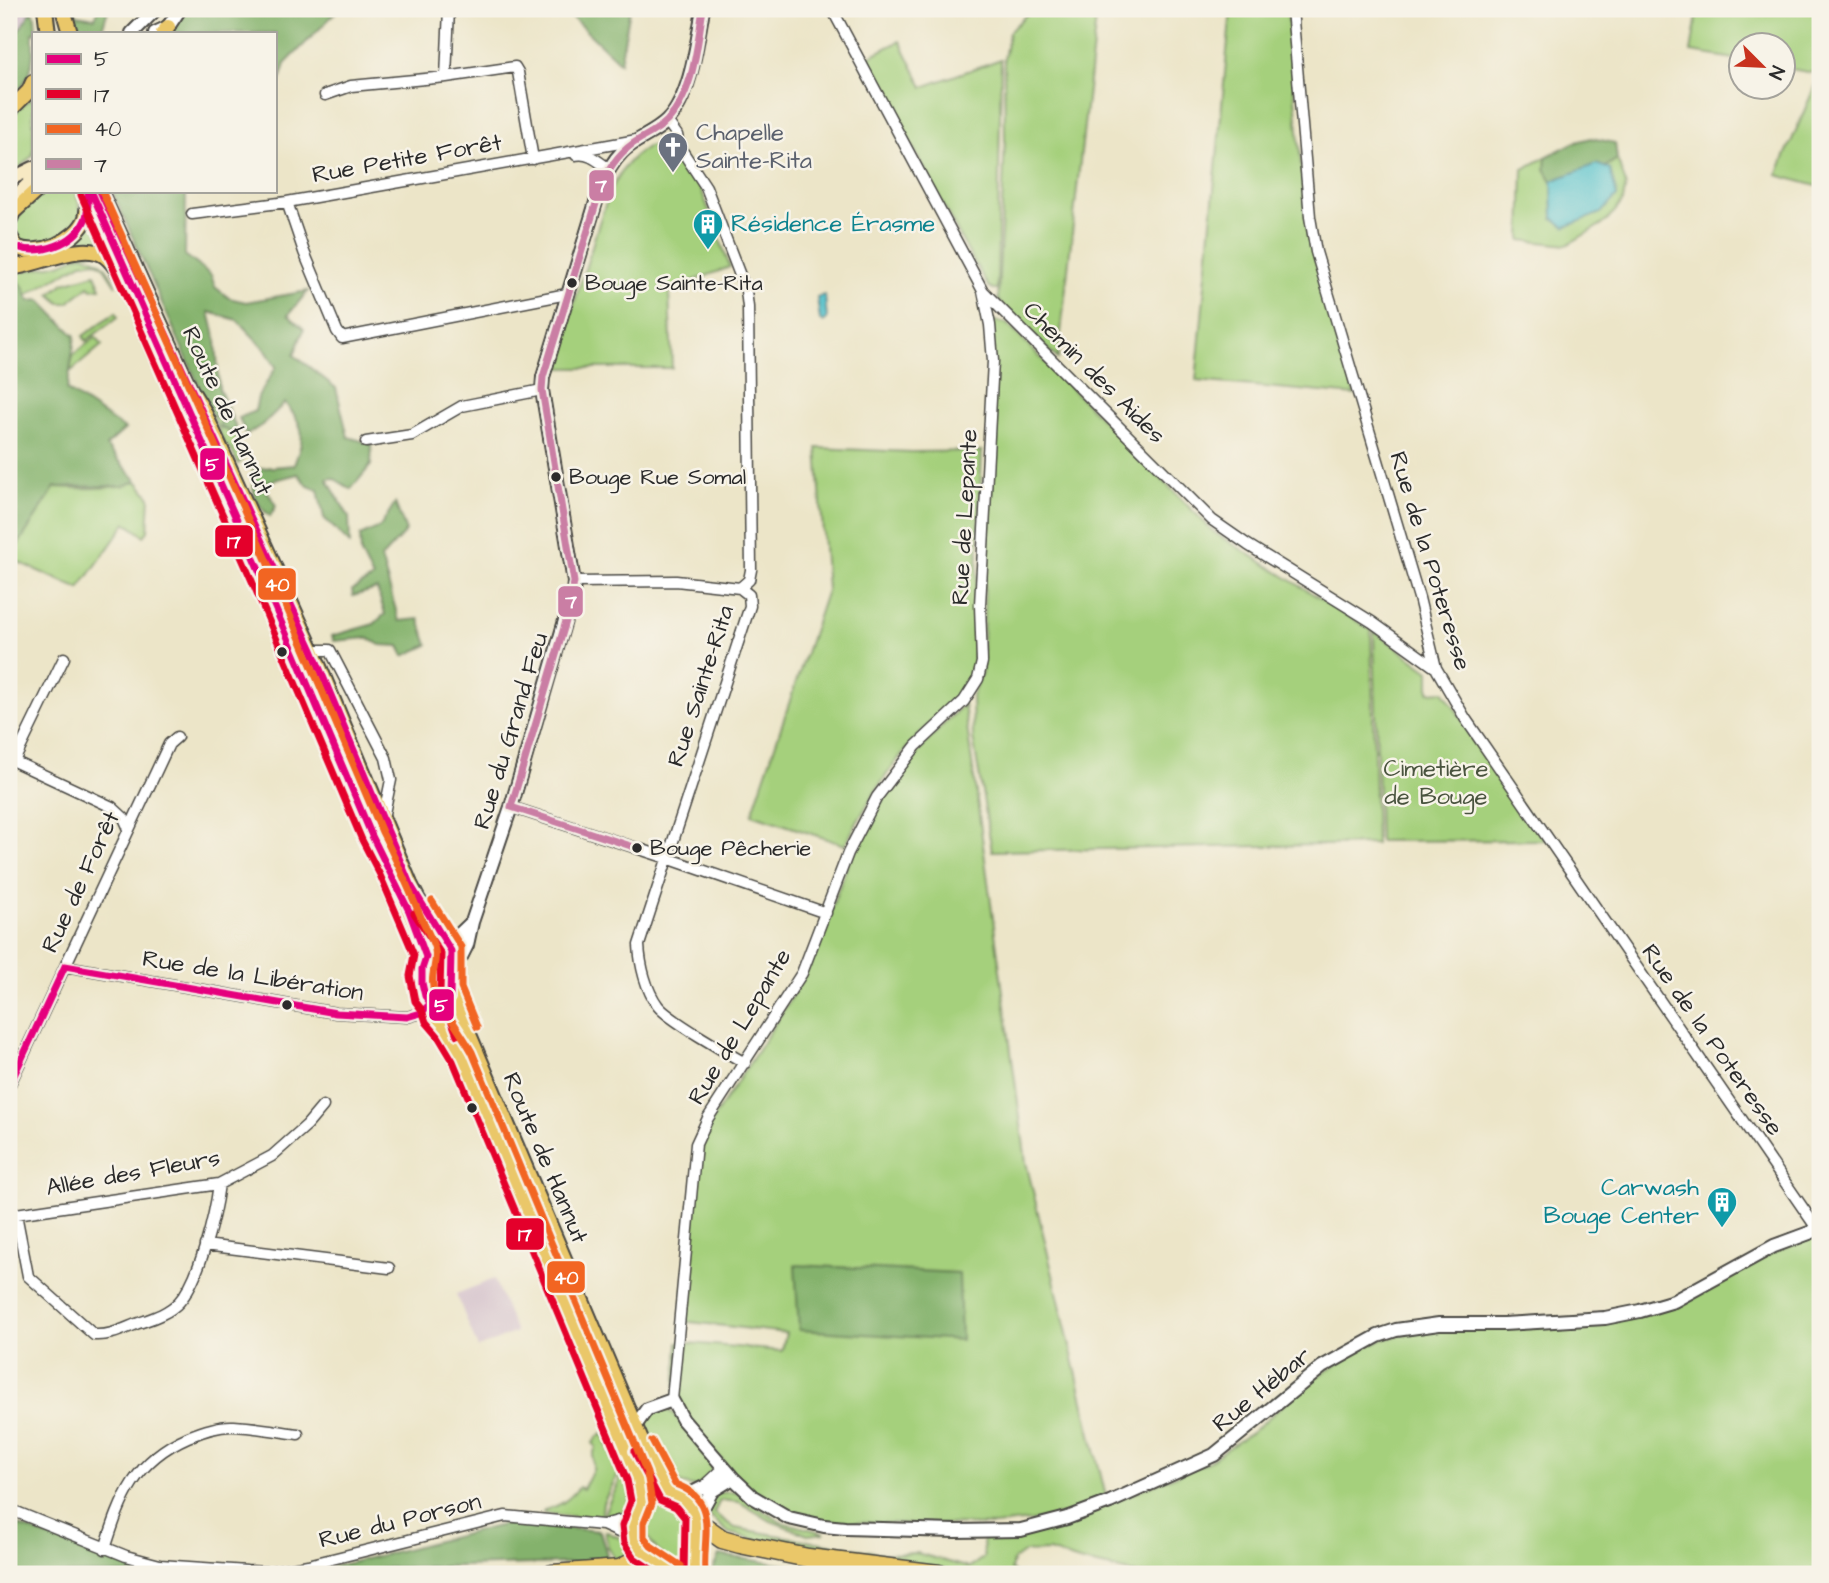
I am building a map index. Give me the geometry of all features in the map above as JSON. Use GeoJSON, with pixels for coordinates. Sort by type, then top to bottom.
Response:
{"type":"FeatureCollection","features":[{"type":"Feature","properties":{"kind":"highway"},"geometry":{"type":"LineString","coordinates":[[699,1516],[719,1531],[757,1546],[808,1558],[939,1574]]}},
{"type":"Feature","properties":{"kind":"highway"},"geometry":{"type":"LineString","coordinates":[[552,1574],[620,1569],[634,1562],[637,1545]]}},
{"type":"Feature","properties":{"kind":"main road"},"geometry":{"type":"LineString","coordinates":[[45,9],[49,32]]}},
{"type":"Feature","properties":{"kind":"main road"},"geometry":{"type":"LineString","coordinates":[[49,32],[53,9]]}},
{"type":"Feature","properties":{"kind":"main road"},"geometry":{"type":"LineString","coordinates":[[63,9],[71,32]]}},
{"type":"Feature","properties":{"kind":"main road"},"geometry":{"type":"LineString","coordinates":[[9,111],[32,84]]}},
{"type":"Feature","properties":{"kind":"main road"},"geometry":{"type":"LineString","coordinates":[[9,116],[32,96]]}},
{"type":"Feature","properties":{"kind":"main road"},"geometry":{"type":"LineString","coordinates":[[9,177],[32,169]]}},
{"type":"Feature","properties":{"kind":"main road"},"geometry":{"type":"LineString","coordinates":[[9,192],[32,170]]}},
{"type":"Feature","properties":{"kind":"main road"},"geometry":{"type":"LineString","coordinates":[[9,203],[32,180]]}},
{"type":"Feature","properties":{"kind":"main road"},"geometry":{"type":"LineString","coordinates":[[9,221],[13,212],[35,192]]}},
{"type":"Feature","properties":{"kind":"main road"},"geometry":{"type":"LineString","coordinates":[[9,235],[16,247],[31,251],[65,241],[81,227],[87,216],[90,192]]}},
{"type":"Feature","properties":{"kind":"main road","name":"Route de Hannut"},"geometry":{"type":"LineString","coordinates":[[90,192],[262,577],[372,836],[390,870],[425,956],[421,979],[425,997],[435,1017],[447,1030],[463,1056],[636,1477],[642,1503]]}},
{"type":"Feature","properties":{"kind":"main road","name":"Route de Hannut"},"geometry":{"type":"LineString","coordinates":[[100,192],[312,650],[418,900],[451,964],[657,1475],[668,1493],[678,1495],[699,1516]]}},
{"type":"Feature","properties":{"kind":"main road"},"geometry":{"type":"LineString","coordinates":[[109,192],[195,386],[203,410]]}},
{"type":"Feature","properties":{"kind":"main road"},"geometry":{"type":"LineString","coordinates":[[104,222],[111,262],[146,331],[155,335]]}},
{"type":"Feature","properties":{"kind":"main road"},"geometry":{"type":"LineString","coordinates":[[9,268],[29,266],[79,250],[95,251],[111,262]]}},
{"type":"Feature","properties":{"kind":"main road"},"geometry":{"type":"LineString","coordinates":[[431,1005],[443,1005],[447,1002],[451,964],[437,941],[432,942],[426,950],[428,962],[437,967],[451,964]]}},
{"type":"Feature","properties":{"kind":"main road"},"geometry":{"type":"LineString","coordinates":[[425,988],[436,980],[446,982],[451,964]]}},
{"type":"Feature","properties":{"kind":"main road"},"geometry":{"type":"LineString","coordinates":[[657,1475],[688,1495],[699,1516],[693,1549],[695,1574]]}},
{"type":"Feature","properties":{"kind":"main road"},"geometry":{"type":"LineString","coordinates":[[668,1493],[654,1496],[642,1503],[634,1517],[632,1528],[637,1545],[674,1574]]}},
{"type":"Feature","properties":{"kind":"street"},"geometry":{"type":"LineString","coordinates":[[133,32],[155,9],[168,24]]}},
{"type":"Feature","properties":{"kind":"street"},"geometry":{"type":"LineString","coordinates":[[446,77],[449,9]]}},
{"type":"Feature","properties":{"kind":"street","name":"Rue du Grand Feu"},"geometry":{"type":"LineString","coordinates":[[451,964],[472,922],[511,807],[569,611],[574,582],[542,390],[543,377],[600,189],[609,169],[622,152],[667,121],[682,99],[703,9]]}},
{"type":"Feature","properties":{"kind":"street","name":"Chemin des Aides"},"geometry":{"type":"LineString","coordinates":[[832,9],[983,291],[1212,520],[1372,622],[1436,668]]}},
{"type":"Feature","properties":{"kind":"street","name":"Rue de la Poteresse"},"geometry":{"type":"LineString","coordinates":[[1292,9],[1310,217],[1316,252],[1419,598],[1436,668],[1465,718],[1819,1229]]}},
{"type":"Feature","properties":{"kind":"street"},"geometry":{"type":"LineString","coordinates":[[325,95],[351,86],[514,67],[518,72],[533,159]]}},
{"type":"Feature","properties":{"kind":"street","name":"Rue Sainte-Rita"},"geometry":{"type":"LineString","coordinates":[[667,121],[677,135],[679,146],[706,187],[746,290],[751,570],[749,580],[740,588],[749,595],[750,606],[639,945],[649,992],[660,1009],[745,1063]]}},
{"type":"Feature","properties":{"kind":"street","name":"Rue Petite Forêt"},"geometry":{"type":"LineString","coordinates":[[192,214],[286,202],[639,140]]}},
{"type":"Feature","properties":{"kind":"street","name":"Rue Petite Forêt"},"geometry":{"type":"LineString","coordinates":[[545,157],[554,160],[582,154],[591,156],[609,169]]}},
{"type":"Feature","properties":{"kind":"street"},"geometry":{"type":"LineString","coordinates":[[286,202],[313,275],[342,338],[567,294]]}},
{"type":"Feature","properties":{"kind":"street","name":"Rue de Lepante"},"geometry":{"type":"LineString","coordinates":[[672,1400],[696,1144],[708,1118],[802,974],[848,853],[877,797],[916,746],[970,693],[978,679],[982,662],[980,605],[993,361],[990,325],[983,291]]}},
{"type":"Feature","properties":{"kind":"street"},"geometry":{"type":"LineString","coordinates":[[366,442],[412,435],[462,406],[542,390]]}},
{"type":"Feature","properties":{"kind":"street"},"geometry":{"type":"LineString","coordinates":[[574,582],[676,581],[740,588]]}},
{"type":"Feature","properties":{"kind":"street"},"geometry":{"type":"LineString","coordinates":[[312,650],[330,650],[386,758],[391,780],[383,818]]}},
{"type":"Feature","properties":{"kind":"street"},"geometry":{"type":"LineString","coordinates":[[64,658],[11,760],[112,807],[124,818],[129,829]]}},
{"type":"Feature","properties":{"kind":"street","name":"Rue de Forêt"},"geometry":{"type":"LineString","coordinates":[[9,1086],[12,1072],[65,967],[169,744],[177,737]]}},
{"type":"Feature","properties":{"kind":"street"},"geometry":{"type":"LineString","coordinates":[[511,807],[825,913]]}},
{"type":"Feature","properties":{"kind":"street","name":"Rue de la Libération"},"geometry":{"type":"LineString","coordinates":[[65,967],[336,1013],[407,1017],[421,1013],[431,1005]]}},
{"type":"Feature","properties":{"kind":"street","name":"Allée des Fleurs"},"geometry":{"type":"LineString","coordinates":[[12,1215],[219,1184],[272,1156],[307,1125],[323,1106]]}},
{"type":"Feature","properties":{"kind":"street"},"geometry":{"type":"LineString","coordinates":[[12,1215],[28,1276],[94,1335],[106,1336],[159,1315],[179,1303],[205,1245],[215,1215],[219,1184]]}},
{"type":"Feature","properties":{"kind":"street","name":"Rue Hébar"},"geometry":{"type":"LineString","coordinates":[[729,1474],[753,1497],[782,1515],[804,1522],[834,1527],[1021,1530],[1067,1518],[1110,1502],[1214,1455],[1322,1367],[1378,1336],[1396,1330],[1439,1324],[1503,1324],[1605,1318],[1640,1311],[1674,1301],[1774,1246],[1819,1229]]}},
{"type":"Feature","properties":{"kind":"street"},"geometry":{"type":"LineString","coordinates":[[205,1245],[389,1268]]}},
{"type":"Feature","properties":{"kind":"street"},"geometry":{"type":"LineString","coordinates":[[635,1426],[647,1409],[672,1400],[683,1420],[729,1474]]}},
{"type":"Feature","properties":{"kind":"street"},"geometry":{"type":"LineString","coordinates":[[105,1549],[125,1493],[151,1459],[170,1445],[198,1433],[232,1425],[298,1434]]}},
{"type":"Feature","properties":{"kind":"street"},"geometry":{"type":"LineString","coordinates":[[688,1495],[729,1474]]}},
{"type":"Feature","properties":{"kind":"street"},"geometry":{"type":"LineString","coordinates":[[699,1516],[712,1491],[729,1474]]}},
{"type":"Feature","properties":{"kind":"street","name":"Rue du Porson"},"geometry":{"type":"LineString","coordinates":[[9,1509],[105,1549],[160,1565],[269,1572],[308,1565],[505,1516],[603,1525],[634,1517]]}},
{"type":"Feature","properties":{"kind":"street","name":"Rue du Porson"},"geometry":{"type":"LineString","coordinates":[[603,1525],[637,1545]]}},
{"type":"Feature","properties":{"kind":"shaded area"},"geometry":{"type":"Polygon","coordinates":[[[10,9],[32,11],[9,45],[10,9]]]}},
{"type":"Feature","properties":{"kind":"shaded area"},"geometry":{"type":"Polygon","coordinates":[[[494,1279],[516,1332],[478,1348],[456,1294],[494,1279]]]}},
{"type":"Feature","properties":{"kind":"green space"},"geometry":{"type":"Polygon","coordinates":[[[67,9],[75,9],[77,15],[95,18],[99,9],[108,10],[101,32],[81,32],[71,23],[67,9]]]}},
{"type":"Feature","properties":{"kind":"green space"},"geometry":{"type":"Polygon","coordinates":[[[187,9],[339,9],[285,64],[276,93],[276,32],[168,32],[187,9]]]}},
{"type":"Feature","properties":{"kind":"green space"},"geometry":{"type":"Polygon","coordinates":[[[563,9],[630,9],[620,63],[563,9]]]}},
{"type":"Feature","properties":{"kind":"green space"},"geometry":{"type":"Polygon","coordinates":[[[1032,9],[1097,9],[1058,359],[998,300],[1005,140],[1004,59],[1009,32],[1032,9]]]}},
{"type":"Feature","properties":{"kind":"green space"},"geometry":{"type":"Polygon","coordinates":[[[1231,9],[1287,9],[1307,231],[1355,395],[1196,381],[1231,9]]]}},
{"type":"Feature","properties":{"kind":"green space"},"geometry":{"type":"Polygon","coordinates":[[[1698,9],[1820,9],[1820,74],[1798,70],[1798,32],[1728,32],[1728,58],[1691,52],[1698,9]]]}},
{"type":"Feature","properties":{"kind":"green space"},"geometry":{"type":"Polygon","coordinates":[[[32,11],[36,32],[32,32],[30,70],[28,77],[9,100],[9,45],[32,11]]]}},
{"type":"Feature","properties":{"kind":"green space"},"geometry":{"type":"Polygon","coordinates":[[[900,41],[923,87],[1001,59],[997,289],[988,286],[968,252],[866,58],[900,41]]]}},
{"type":"Feature","properties":{"kind":"green space"},"geometry":{"type":"Polygon","coordinates":[[[1820,74],[1820,187],[1777,175],[1820,74]]]}},
{"type":"Feature","properties":{"kind":"green space"},"geometry":{"type":"Polygon","coordinates":[[[32,99],[32,156],[18,169],[9,171],[9,118],[32,99]]]}},
{"type":"Feature","properties":{"kind":"green space"},"geometry":{"type":"Polygon","coordinates":[[[1591,138],[1615,143],[1617,159],[1605,167],[1595,165],[1552,181],[1545,169],[1546,157],[1573,143],[1591,138]]]}},
{"type":"Feature","properties":{"kind":"green space"},"geometry":{"type":"Polygon","coordinates":[[[650,146],[676,148],[701,189],[730,267],[669,290],[672,368],[553,368],[608,198],[625,167],[636,155],[650,146]]]}},
{"type":"Feature","properties":{"kind":"green space"},"geometry":{"type":"Polygon","coordinates":[[[1546,157],[1546,169],[1552,181],[1553,218],[1610,169],[1605,167],[1617,159],[1626,184],[1623,201],[1607,221],[1567,245],[1521,240],[1523,169],[1546,157]]]}},
{"type":"Feature","properties":{"kind":"green space"},"geometry":{"type":"Polygon","coordinates":[[[40,192],[75,192],[81,214],[79,221],[68,233],[28,246],[20,240],[16,226],[28,204],[40,192]]]}},
{"type":"Feature","properties":{"kind":"green space"},"geometry":{"type":"Polygon","coordinates":[[[112,192],[186,192],[185,255],[211,275],[215,287],[229,298],[246,302],[308,291],[288,315],[304,329],[294,355],[336,388],[348,437],[372,444],[371,465],[351,489],[333,478],[327,479],[349,517],[350,544],[324,518],[318,490],[308,486],[298,474],[263,483],[276,506],[270,516],[260,506],[253,489],[253,469],[294,465],[302,432],[297,419],[285,403],[262,425],[246,435],[239,418],[255,411],[258,397],[276,367],[265,349],[237,320],[209,312],[216,340],[219,389],[236,427],[235,434],[220,427],[220,418],[212,415],[112,192]]]}},
{"type":"Feature","properties":{"kind":"green space"},"geometry":{"type":"Polygon","coordinates":[[[90,211],[105,251],[9,263],[9,247],[61,246],[90,211]]]}},
{"type":"Feature","properties":{"kind":"green space"},"geometry":{"type":"Polygon","coordinates":[[[80,255],[93,258],[103,264],[116,286],[103,266],[96,261],[82,263],[27,295],[13,273],[60,264],[80,255]]]}},
{"type":"Feature","properties":{"kind":"green space"},"geometry":{"type":"Polygon","coordinates":[[[13,273],[24,288],[29,301],[40,300],[75,336],[67,390],[125,429],[106,446],[137,481],[123,486],[55,487],[9,559],[9,274],[13,273]]]}},
{"type":"Feature","properties":{"kind":"green space"},"geometry":{"type":"Polygon","coordinates":[[[95,274],[101,288],[92,289],[89,286],[68,303],[60,303],[50,294],[64,283],[95,274]]]}},
{"type":"Feature","properties":{"kind":"green space"},"geometry":{"type":"Polygon","coordinates":[[[116,312],[118,317],[86,341],[83,336],[116,312]]]}},
{"type":"Feature","properties":{"kind":"green space"},"geometry":{"type":"Polygon","coordinates":[[[993,321],[1006,323],[1215,533],[1371,630],[1376,844],[992,851],[973,738],[972,695],[982,672],[993,321]]]}},
{"type":"Feature","properties":{"kind":"green space"},"geometry":{"type":"Polygon","coordinates":[[[96,337],[102,345],[70,372],[73,355],[96,337]]]}},
{"type":"Feature","properties":{"kind":"green space"},"geometry":{"type":"Polygon","coordinates":[[[212,415],[220,418],[220,427],[235,434],[243,459],[238,464],[232,451],[224,443],[212,415]]]}},
{"type":"Feature","properties":{"kind":"green space"},"geometry":{"type":"Polygon","coordinates":[[[817,448],[912,452],[982,451],[973,670],[955,700],[894,764],[845,845],[752,814],[827,590],[817,448]]]}},
{"type":"Feature","properties":{"kind":"green space"},"geometry":{"type":"Polygon","coordinates":[[[137,481],[150,497],[148,531],[144,536],[126,523],[79,589],[9,558],[55,487],[107,487],[137,481]]]}},
{"type":"Feature","properties":{"kind":"green space"},"geometry":{"type":"Polygon","coordinates":[[[395,503],[406,531],[381,558],[399,621],[419,619],[428,645],[404,656],[399,646],[380,645],[368,638],[334,641],[332,636],[374,624],[385,614],[377,589],[353,596],[352,590],[373,578],[361,554],[360,536],[380,527],[395,503]]]}},
{"type":"Feature","properties":{"kind":"green space","name":"Cimetière de Bouge"},"geometry":{"type":"Polygon","coordinates":[[[1374,631],[1429,671],[1429,692],[1443,691],[1545,840],[1379,841],[1374,631]]]}},
{"type":"Feature","properties":{"kind":"green space"},"geometry":{"type":"Polygon","coordinates":[[[964,704],[1026,1162],[1106,1497],[1070,1513],[995,1525],[837,1522],[802,1517],[766,1501],[736,1477],[688,1420],[675,1400],[678,1342],[782,1351],[786,1333],[682,1321],[697,1155],[704,1133],[804,976],[851,857],[874,814],[914,757],[964,704]]]}},
{"type":"Feature","properties":{"kind":"green space"},"geometry":{"type":"Polygon","coordinates":[[[1820,1234],[1820,1574],[1139,1574],[1079,1561],[1049,1551],[1026,1552],[1013,1560],[1011,1570],[1018,1574],[977,1574],[852,1555],[805,1551],[729,1533],[705,1512],[716,1493],[735,1492],[781,1522],[825,1533],[808,1535],[771,1521],[739,1502],[720,1500],[714,1513],[735,1528],[886,1554],[917,1553],[969,1568],[984,1557],[983,1538],[1042,1530],[1206,1463],[1252,1432],[1312,1380],[1364,1347],[1384,1339],[1428,1329],[1638,1317],[1771,1253],[1820,1234]]]}},
{"type":"Feature","properties":{"kind":"green space"},"geometry":{"type":"Polygon","coordinates":[[[795,1265],[959,1273],[961,1340],[799,1330],[795,1265]]]}},
{"type":"Feature","properties":{"kind":"green space"},"geometry":{"type":"Polygon","coordinates":[[[663,1408],[673,1413],[712,1463],[711,1474],[696,1487],[679,1483],[666,1475],[651,1449],[646,1425],[651,1415],[663,1408]]]}},
{"type":"Feature","properties":{"kind":"green space"},"geometry":{"type":"Polygon","coordinates":[[[604,1434],[618,1474],[603,1503],[601,1520],[543,1513],[544,1510],[564,1502],[579,1487],[583,1489],[593,1470],[596,1447],[593,1443],[598,1436],[604,1434]]]}},
{"type":"Feature","properties":{"kind":"green space"},"geometry":{"type":"Polygon","coordinates":[[[606,1434],[613,1437],[623,1461],[630,1486],[630,1498],[626,1508],[618,1516],[603,1520],[606,1507],[619,1483],[620,1473],[606,1434]]]}},
{"type":"Feature","properties":{"kind":"green space"},"geometry":{"type":"Polygon","coordinates":[[[659,1503],[680,1508],[688,1523],[687,1563],[678,1568],[658,1551],[643,1531],[646,1514],[659,1503]]]}},
{"type":"Feature","properties":{"kind":"green space"},"geometry":{"type":"Polygon","coordinates":[[[9,1522],[81,1549],[167,1574],[9,1574],[9,1522]]]}},
{"type":"Feature","properties":{"kind":"green space"},"geometry":{"type":"Polygon","coordinates":[[[510,1523],[600,1531],[609,1562],[388,1568],[362,1574],[305,1574],[510,1523]]]}},
{"type":"Feature","properties":{"kind":"green space"},"geometry":{"type":"Polygon","coordinates":[[[605,1531],[628,1542],[630,1548],[627,1558],[616,1561],[608,1547],[605,1531]]]}},
{"type":"Feature","properties":{"kind":"green space"},"geometry":{"type":"Polygon","coordinates":[[[719,1555],[844,1574],[711,1574],[719,1555]]]}},
{"type":"Feature","properties":{"kind":"water"},"geometry":{"type":"Polygon","coordinates":[[[1596,164],[1610,169],[1617,196],[1601,213],[1565,227],[1553,218],[1552,181],[1596,164]]]}},
{"type":"Feature","properties":{"kind":"water"},"geometry":{"type":"Polygon","coordinates":[[[825,295],[827,319],[823,322],[820,320],[817,297],[825,295]]]}},
{"type":"Feature","properties":{"kind":"transit line","name":"7"},"geometry":{"type":"LineString","coordinates":[[511,807],[569,611],[574,582],[542,390],[543,377],[602,184],[622,153],[661,126],[676,110],[689,83],[703,9]]}},
{"type":"Feature","properties":{"kind":"transit line","name":"5"},"geometry":{"type":"LineString","coordinates":[[9,235],[16,247],[25,249],[45,249],[65,242],[80,229],[85,220],[88,192]]}},
{"type":"Feature","properties":{"kind":"transit line","name":"5"},"geometry":{"type":"LineString","coordinates":[[91,192],[262,577],[372,836],[409,911],[426,957],[422,969],[425,996],[432,1005],[443,1005],[450,998],[451,951],[410,884],[312,650],[100,192]]}},
{"type":"Feature","properties":{"kind":"transit line","name":"40"},"geometry":{"type":"LineString","coordinates":[[102,192],[430,937],[436,955],[432,982],[435,993],[472,1052],[647,1473],[652,1503],[644,1523],[644,1537],[651,1546],[681,1566]]}},
{"type":"Feature","properties":{"kind":"transit line","name":"17"},"geometry":{"type":"LineString","coordinates":[[81,195],[414,955],[410,976],[415,1001],[453,1061],[627,1480],[631,1501],[622,1526],[624,1543],[634,1558],[658,1574]]}},
{"type":"Feature","properties":{"kind":"transit line","name":"7"},"geometry":{"type":"LineString","coordinates":[[511,807],[637,848]]}},
{"type":"Feature","properties":{"kind":"transit line","name":"40"},"geometry":{"type":"LineString","coordinates":[[432,901],[461,947],[461,988],[477,1027]]}},
{"type":"Feature","properties":{"kind":"transit line","name":"17"},"geometry":{"type":"LineString","coordinates":[[414,913],[441,954],[440,991],[457,1035]]}},
{"type":"Feature","properties":{"kind":"transit line","name":"5"},"geometry":{"type":"LineString","coordinates":[[65,966],[336,1013],[407,1017],[421,1013],[430,1004]]}},
{"type":"Feature","properties":{"kind":"transit line","name":"5"},"geometry":{"type":"LineString","coordinates":[[9,1086],[65,966]]}},
{"type":"Feature","properties":{"kind":"transit line","name":"40"},"geometry":{"type":"LineString","coordinates":[[652,1441],[675,1484],[689,1491],[703,1510],[706,1521],[705,1573]]}},
{"type":"Feature","properties":{"kind":"transit line","name":"17"},"geometry":{"type":"LineString","coordinates":[[634,1451],[660,1500],[676,1507],[685,1518],[684,1574]]}},
{"type":"Feature","properties":{"kind":"place","name":"Chapelle Sainte-Rita"},"geometry":{"type":"Point","coordinates":[673,174]}},
{"type":"Feature","properties":{"kind":"place","name":"Résidence Érasme"},"geometry":{"type":"Point","coordinates":[708,251]}},
{"type":"Feature","properties":{"kind":"place","name":"Bouge Sainte-Rita"},"geometry":{"type":"Point","coordinates":[572,283]}},
{"type":"Feature","properties":{"kind":"place","name":"Bouge Rue Somal"},"geometry":{"type":"Point","coordinates":[556,477]}},
{"type":"Feature","properties":{"kind":"place","name":"Bouge Pêcherie"},"geometry":{"type":"Point","coordinates":[637,848]}},
{"type":"Feature","properties":{"kind":"place","name":"Carwash Bouge Center"},"geometry":{"type":"Point","coordinates":[1722,1229]}}]}
